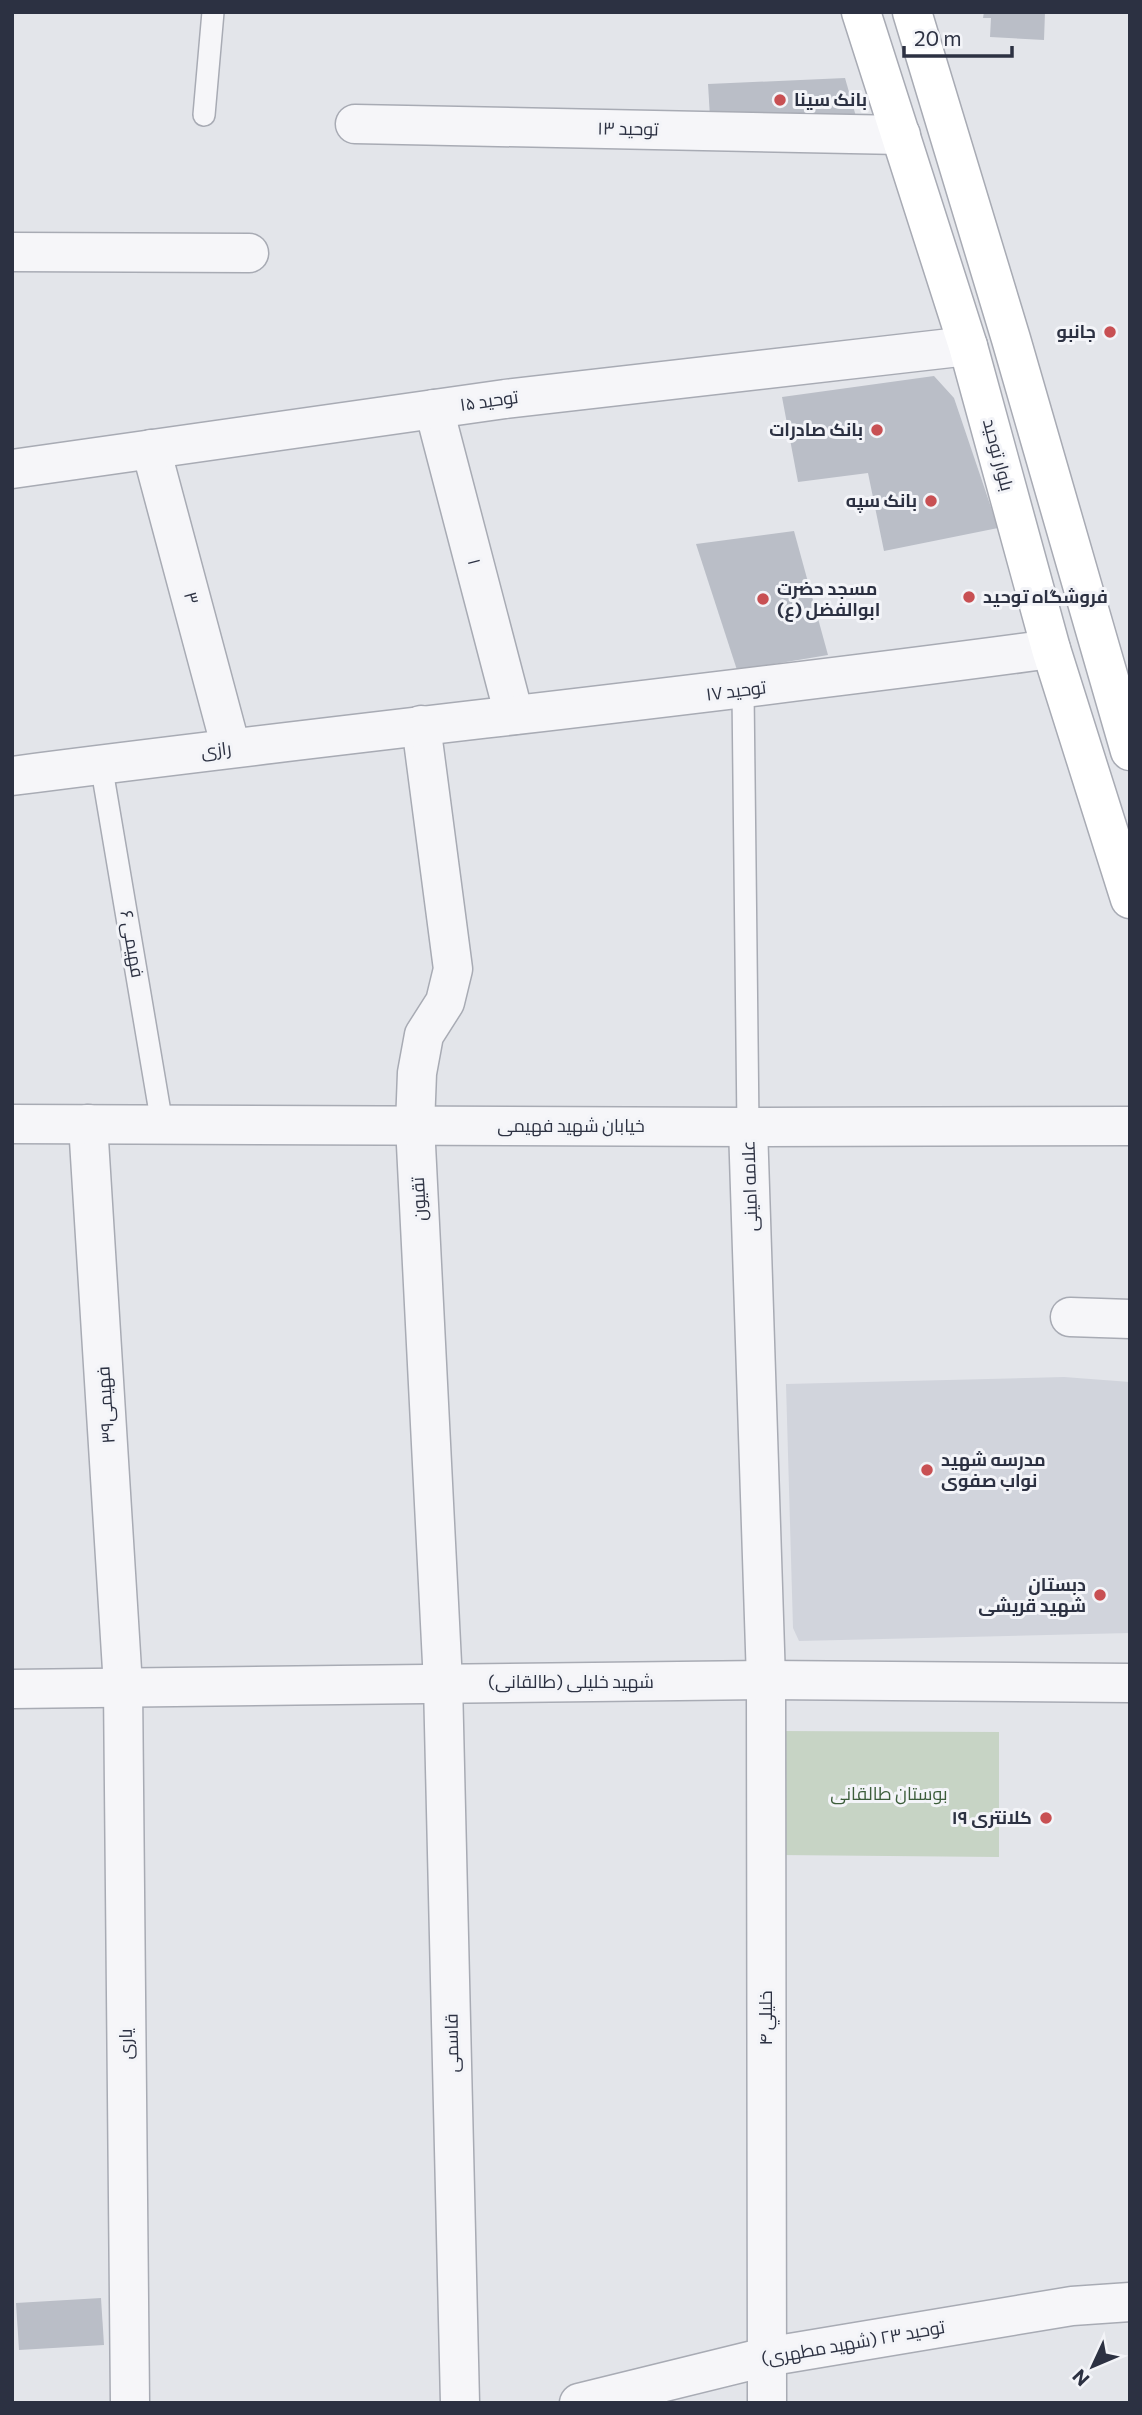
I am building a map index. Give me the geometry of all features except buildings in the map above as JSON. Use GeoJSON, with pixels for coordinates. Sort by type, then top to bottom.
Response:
{"type":"FeatureCollection","features":[{"type":"Feature","properties":{"kind":"main road","name":"بلوار توحید"},"geometry":{"type":"LineString","coordinates":[[861,12],[968,346],[1051,649],[1130,899]]}},
{"type":"Feature","properties":{"kind":"main road"},"geometry":{"type":"LineString","coordinates":[[912,12],[1011,339],[1117,671],[1130,751]]}},
{"type":"Feature","properties":{"kind":"street","name":"توحید ۱۳"},"geometry":{"type":"LineString","coordinates":[[355,124],[901,135]]}},
{"type":"Feature","properties":{"kind":"street"},"geometry":{"type":"LineString","coordinates":[[12,252],[249,253]]}},
{"type":"Feature","properties":{"kind":"street","name":"توحید ۱۵"},"geometry":{"type":"LineString","coordinates":[[12,469],[434,409],[968,346]]}},
{"type":"Feature","properties":{"kind":"street","name":"۱"},"geometry":{"type":"LineString","coordinates":[[434,409],[514,715]]}},
{"type":"Feature","properties":{"kind":"street","name":"۳"},"geometry":{"type":"LineString","coordinates":[[151,449],[232,748]]}},
{"type":"Feature","properties":{"kind":"street","name":"توحید ۱۷"},"geometry":{"type":"LineString","coordinates":[[421,725],[743,691],[1051,649]]}},
{"type":"Feature","properties":{"kind":"street","name":"رازی"},"geometry":{"type":"LineString","coordinates":[[12,776],[421,725]]}},
{"type":"Feature","properties":{"kind":"street","name":"تقیون"},"geometry":{"type":"LineString","coordinates":[[421,725],[453,969],[445,1002],[424,1035],[417,1073],[415,1125],[443,1683]]}},
{"type":"Feature","properties":{"kind":"street","name":"خیابان شهید فهیمی"},"geometry":{"type":"LineString","coordinates":[[12,1124],[1130,1126]]}},
{"type":"Feature","properties":{"kind":"street","name":"فهیمی۳۹"},"geometry":{"type":"LineString","coordinates":[[88,1124],[123,1686]]}},
{"type":"Feature","properties":{"kind":"street","name":"علامه امینی"},"geometry":{"type":"LineString","coordinates":[[748,1127],[766,1680]]}},
{"type":"Feature","properties":{"kind":"street"},"geometry":{"type":"LineString","coordinates":[[1070,1317],[1130,1319]]}},
{"type":"Feature","properties":{"kind":"street","name":"شهید خلیلی (طالقانی)"},"geometry":{"type":"LineString","coordinates":[[12,1689],[766,1680],[1130,1683]]}},
{"type":"Feature","properties":{"kind":"street","name":"خليلي ۴"},"geometry":{"type":"LineString","coordinates":[[766,1680],[767,2403]]}},
{"type":"Feature","properties":{"kind":"street","name":"قاسمی"},"geometry":{"type":"LineString","coordinates":[[443,1683],[460,2403]]}},
{"type":"Feature","properties":{"kind":"street","name":"یاری"},"geometry":{"type":"LineString","coordinates":[[123,1686],[130,2403]]}},
{"type":"Feature","properties":{"kind":"street","name":"توحید ۲۳ (شهید مطهری)"},"geometry":{"type":"LineString","coordinates":[[579,2403],[766,2357],[1072,2306],[1130,2302]]}},
{"type":"Feature","properties":{"kind":"lane"},"geometry":{"type":"LineString","coordinates":[[204,115],[213,12]]}},
{"type":"Feature","properties":{"kind":"lane","name":"علامه امینی"},"geometry":{"type":"LineString","coordinates":[[743,691],[748,1127]]}},
{"type":"Feature","properties":{"kind":"lane","name":"فهیمی ۶"},"geometry":{"type":"LineString","coordinates":[[101,764],[162,1125]]}},
{"type":"Feature","properties":{"kind":"shaded area","name":"مدرسه شهید نواب صفوی"},"geometry":{"type":"Polygon","coordinates":[[[1064,1377],[1130,1382],[1130,1633],[799,1641],[793,1628],[786,1384],[1064,1377]]]}},
{"type":"Feature","properties":{"kind":"green space","name":"بوستان طالقانی"},"geometry":{"type":"Polygon","coordinates":[[[780,1731],[999,1732],[999,1857],[779,1855],[780,1731]]]}},
{"type":"Feature","properties":{"kind":"place","name":"بانک سینا"},"geometry":{"type":"Point","coordinates":[780,100]}},
{"type":"Feature","properties":{"kind":"place","name":"جانبو"},"geometry":{"type":"Point","coordinates":[1110,332]}},
{"type":"Feature","properties":{"kind":"place","name":"بانک صادرات"},"geometry":{"type":"Point","coordinates":[877,430]}},
{"type":"Feature","properties":{"kind":"place","name":"بانک سپه"},"geometry":{"type":"Point","coordinates":[931,501]}},
{"type":"Feature","properties":{"kind":"place","name":"فروشگاه توحید"},"geometry":{"type":"Point","coordinates":[969,597]}},
{"type":"Feature","properties":{"kind":"place","name":"مسجد حضرت ابوالفضل (ع)"},"geometry":{"type":"Point","coordinates":[763,599]}},
{"type":"Feature","properties":{"kind":"place","name":"مدرسه شهید نواب صفوی"},"geometry":{"type":"Point","coordinates":[927,1470]}},
{"type":"Feature","properties":{"kind":"place","name":"دبستان شهید قریشی"},"geometry":{"type":"Point","coordinates":[1100,1595]}},
{"type":"Feature","properties":{"kind":"place","name":"کلانتری ۱۹"},"geometry":{"type":"Point","coordinates":[1046,1818]}}]}
